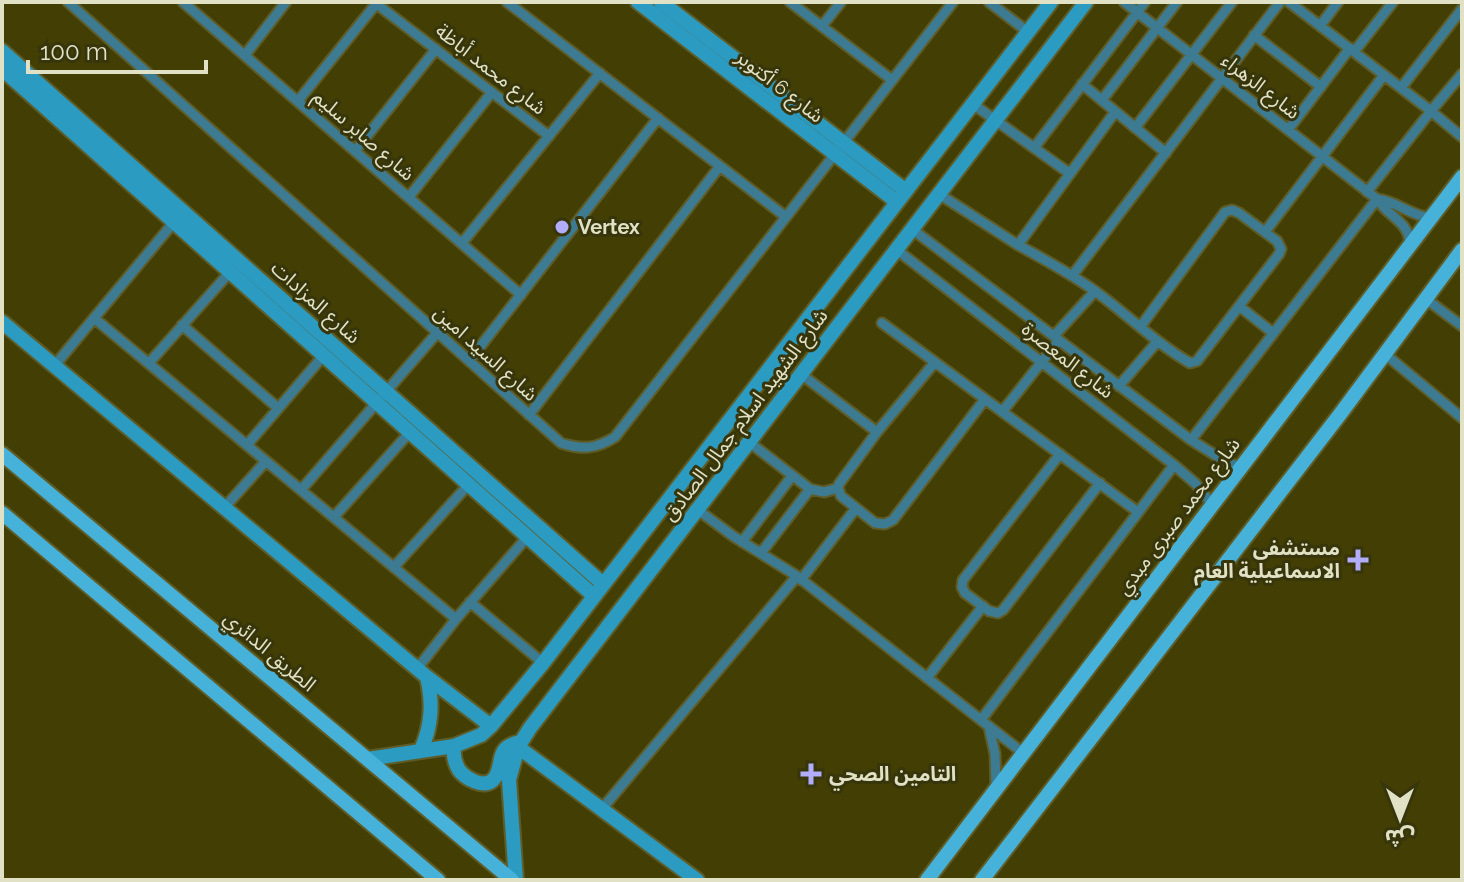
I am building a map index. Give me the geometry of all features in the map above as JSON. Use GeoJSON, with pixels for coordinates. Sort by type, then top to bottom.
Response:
{"type":"FeatureCollection","features":[{"type":"Feature","properties":{"kind":"main road","name":"شارع محمد صبرى مبدي"},"geometry":{"type":"LineString","coordinates":[[927,880],[1462,177]]}},
{"type":"Feature","properties":{"kind":"main road"},"geometry":{"type":"LineString","coordinates":[[982,880],[1462,250]]}},
{"type":"Feature","properties":{"kind":"main road","name":"الطريق الدائري"},"geometry":{"type":"LineString","coordinates":[[3,455],[514,880]]}},
{"type":"Feature","properties":{"kind":"main road"},"geometry":{"type":"LineString","coordinates":[[2,513],[438,880]]}},
{"type":"Feature","properties":{"kind":"street","name":"شارع السيد امين"},"geometry":{"type":"LineString","coordinates":[[68,2],[529,415],[561,443],[575,448],[603,445],[615,437],[953,2]]}},
{"type":"Feature","properties":{"kind":"street"},"geometry":{"type":"LineString","coordinates":[[245,55],[286,2]]}},
{"type":"Feature","properties":{"kind":"street","name":"شارع 6 أكتوبر"},"geometry":{"type":"LineString","coordinates":[[638,2],[840,148]]}},
{"type":"Feature","properties":{"kind":"street","name":"شارع 6 أكتوبر"},"geometry":{"type":"LineString","coordinates":[[661,2],[902,196]]}},
{"type":"Feature","properties":{"kind":"street"},"geometry":{"type":"LineString","coordinates":[[790,2],[892,80]]}},
{"type":"Feature","properties":{"kind":"street"},"geometry":{"type":"LineString","coordinates":[[822,26],[841,2]]}},
{"type":"Feature","properties":{"kind":"street"},"geometry":{"type":"LineString","coordinates":[[989,2],[1028,32]]}},
{"type":"Feature","properties":{"kind":"street","name":"شارع الشهيد اسلام جمال الصادق"},"geometry":{"type":"LineString","coordinates":[[368,759],[454,746],[481,735],[491,726],[543,663],[1051,2]]}},
{"type":"Feature","properties":{"kind":"street","name":"شارع الشهيد اسلام جمال الصادق"},"geometry":{"type":"LineString","coordinates":[[514,880],[509,791],[511,768],[520,745],[539,714],[1086,2]]}},
{"type":"Feature","properties":{"kind":"street","name":"شارع الزهراء"},"geometry":{"type":"LineString","coordinates":[[1124,2],[1377,199],[1407,229],[1410,244]]}},
{"type":"Feature","properties":{"kind":"street"},"geometry":{"type":"LineString","coordinates":[[1034,148],[1145,2]]}},
{"type":"Feature","properties":{"kind":"street"},"geometry":{"type":"LineString","coordinates":[[1102,100],[1177,2]]}},
{"type":"Feature","properties":{"kind":"street"},"geometry":{"type":"LineString","coordinates":[[1135,128],[1232,2]]}},
{"type":"Feature","properties":{"kind":"street"},"geometry":{"type":"LineString","coordinates":[[1072,276],[1280,2]]}},
{"type":"Feature","properties":{"kind":"street"},"geometry":{"type":"LineString","coordinates":[[1289,2],[1462,137]]}},
{"type":"Feature","properties":{"kind":"street"},"geometry":{"type":"LineString","coordinates":[[1320,26],[1338,2]]}},
{"type":"Feature","properties":{"kind":"street"},"geometry":{"type":"LineString","coordinates":[[1288,130],[1393,2]]}},
{"type":"Feature","properties":{"kind":"street"},"geometry":{"type":"LineString","coordinates":[[298,101],[375,3]]}},
{"type":"Feature","properties":{"kind":"street","name":"شارع محمد أباظة"},"geometry":{"type":"LineString","coordinates":[[375,3],[549,136]]}},
{"type":"Feature","properties":{"kind":"street","name":"شارع صابر سليم"},"geometry":{"type":"LineString","coordinates":[[189,4],[521,295]]}},
{"type":"Feature","properties":{"kind":"street"},"geometry":{"type":"LineString","coordinates":[[513,4],[786,217]]}},
{"type":"Feature","properties":{"kind":"street"},"geometry":{"type":"LineString","coordinates":[[1401,88],[1462,9]]}},
{"type":"Feature","properties":{"kind":"street"},"geometry":{"type":"LineString","coordinates":[[1452,21],[1462,28]]}},
{"type":"Feature","properties":{"kind":"street"},"geometry":{"type":"LineString","coordinates":[[1254,35],[1321,87]]}},
{"type":"Feature","properties":{"kind":"street"},"geometry":{"type":"LineString","coordinates":[[355,151],[436,49]]}},
{"type":"Feature","properties":{"kind":"street","name":"شارع المزادات"},"geometry":{"type":"LineString","coordinates":[[2,51],[381,397],[598,590]]}},
{"type":"Feature","properties":{"kind":"street"},"geometry":{"type":"LineString","coordinates":[[462,243],[600,73]]}},
{"type":"Feature","properties":{"kind":"street"},"geometry":{"type":"LineString","coordinates":[[1367,192],[1462,74]]}},
{"type":"Feature","properties":{"kind":"street","name":"شارع المزادات"},"geometry":{"type":"LineString","coordinates":[[4,75],[324,355],[381,397],[410,432],[528,536],[598,590]]}},
{"type":"Feature","properties":{"kind":"street"},"geometry":{"type":"LineString","coordinates":[[1265,232],[1384,75]]}},
{"type":"Feature","properties":{"kind":"street"},"geometry":{"type":"LineString","coordinates":[[1082,84],[1166,153]]}},
{"type":"Feature","properties":{"kind":"street"},"geometry":{"type":"LineString","coordinates":[[409,197],[492,92]]}},
{"type":"Feature","properties":{"kind":"street"},"geometry":{"type":"LineString","coordinates":[[973,104],[1069,173]]}},
{"type":"Feature","properties":{"kind":"street"},"geometry":{"type":"LineString","coordinates":[[1018,245],[1115,112]]}},
{"type":"Feature","properties":{"kind":"street"},"geometry":{"type":"LineString","coordinates":[[469,361],[658,118]]}},
{"type":"Feature","properties":{"kind":"street"},"geometry":{"type":"LineString","coordinates":[[529,415],[720,166]]}},
{"type":"Feature","properties":{"kind":"street"},"geometry":{"type":"LineString","coordinates":[[939,194],[1095,291],[1157,342],[1187,362],[1195,362],[1239,306],[1280,252],[1279,243],[1236,211],[1225,212],[1141,326]]}},
{"type":"Feature","properties":{"kind":"street"},"geometry":{"type":"LineString","coordinates":[[1191,440],[1377,199]]}},
{"type":"Feature","properties":{"kind":"street","name":"شارع الزهراء"},"geometry":{"type":"LineString","coordinates":[[1377,199],[1394,203],[1413,215],[1431,218]]}},
{"type":"Feature","properties":{"kind":"street"},"geometry":{"type":"LineString","coordinates":[[55,365],[174,222]]}},
{"type":"Feature","properties":{"kind":"street","name":"شارع المعصرة"},"geometry":{"type":"LineString","coordinates":[[912,229],[1191,440],[1240,468]]}},
{"type":"Feature","properties":{"kind":"street","name":"شارع المعصرة"},"geometry":{"type":"LineString","coordinates":[[897,250],[1174,465],[1195,483],[1213,505]]}},
{"type":"Feature","properties":{"kind":"street"},"geometry":{"type":"LineString","coordinates":[[149,363],[230,272]]}},
{"type":"Feature","properties":{"kind":"street"},"geometry":{"type":"LineString","coordinates":[[1002,412],[1095,291]]}},
{"type":"Feature","properties":{"kind":"street"},"geometry":{"type":"LineString","coordinates":[[1426,299],[1462,326]]}},
{"type":"Feature","properties":{"kind":"street"},"geometry":{"type":"LineString","coordinates":[[1239,306],[1273,333]]}},
{"type":"Feature","properties":{"kind":"street"},"geometry":{"type":"LineString","coordinates":[[94,318],[456,619]]}},
{"type":"Feature","properties":{"kind":"street"},"geometry":{"type":"LineString","coordinates":[[2,322],[422,673],[491,726]]}},
{"type":"Feature","properties":{"kind":"street"},"geometry":{"type":"LineString","coordinates":[[882,323],[1138,512]]}},
{"type":"Feature","properties":{"kind":"street"},"geometry":{"type":"LineString","coordinates":[[803,324],[826,342]]}},
{"type":"Feature","properties":{"kind":"street"},"geometry":{"type":"LineString","coordinates":[[182,325],[278,408]]}},
{"type":"Feature","properties":{"kind":"street"},"geometry":{"type":"LineString","coordinates":[[301,490],[437,333]]}},
{"type":"Feature","properties":{"kind":"street"},"geometry":{"type":"LineString","coordinates":[[1119,386],[1157,342]]}},
{"type":"Feature","properties":{"kind":"street"},"geometry":{"type":"LineString","coordinates":[[1385,354],[1462,418]]}},
{"type":"Feature","properties":{"kind":"street"},"geometry":{"type":"LineString","coordinates":[[247,445],[324,355]]}},
{"type":"Feature","properties":{"kind":"street"},"geometry":{"type":"LineString","coordinates":[[935,362],[877,432],[838,488],[841,496],[875,523],[885,524],[893,520],[985,399]]}},
{"type":"Feature","properties":{"kind":"street"},"geometry":{"type":"LineString","coordinates":[[801,374],[877,432]]}},
{"type":"Feature","properties":{"kind":"street"},"geometry":{"type":"LineString","coordinates":[[334,517],[410,432]]}},
{"type":"Feature","properties":{"kind":"street"},"geometry":{"type":"LineString","coordinates":[[749,442],[810,489],[824,492],[838,488]]}},
{"type":"Feature","properties":{"kind":"street"},"geometry":{"type":"LineString","coordinates":[[1060,454],[963,580],[963,590],[983,606],[995,613],[1003,610],[1100,483]]}},
{"type":"Feature","properties":{"kind":"street"},"geometry":{"type":"LineString","coordinates":[[224,508],[266,461]]}},
{"type":"Feature","properties":{"kind":"street"},"geometry":{"type":"LineString","coordinates":[[981,720],[1174,465]]}},
{"type":"Feature","properties":{"kind":"street"},"geometry":{"type":"LineString","coordinates":[[742,542],[792,476]]}},
{"type":"Feature","properties":{"kind":"street"},"geometry":{"type":"LineString","coordinates":[[394,567],[469,484]]}},
{"type":"Feature","properties":{"kind":"street"},"geometry":{"type":"LineString","coordinates":[[761,553],[810,489]]}},
{"type":"Feature","properties":{"kind":"street"},"geometry":{"type":"LineString","coordinates":[[601,810],[856,508]]}},
{"type":"Feature","properties":{"kind":"street"},"geometry":{"type":"LineString","coordinates":[[698,510],[799,578],[1023,753]]}},
{"type":"Feature","properties":{"kind":"street"},"geometry":{"type":"LineString","coordinates":[[421,750],[427,736],[432,706],[422,673],[456,619],[528,536]]}},
{"type":"Feature","properties":{"kind":"street"},"geometry":{"type":"LineString","coordinates":[[470,602],[543,663]]}},
{"type":"Feature","properties":{"kind":"street"},"geometry":{"type":"LineString","coordinates":[[927,678],[983,606]]}},
{"type":"Feature","properties":{"kind":"street"},"geometry":{"type":"LineString","coordinates":[[557,644],[581,661]]}},
{"type":"Feature","properties":{"kind":"street"},"geometry":{"type":"LineString","coordinates":[[989,727],[995,754],[996,789]]}},
{"type":"Feature","properties":{"kind":"street"},"geometry":{"type":"LineString","coordinates":[[454,746],[454,758],[462,773],[473,781],[486,783],[495,778],[505,750],[520,745],[601,810],[697,880]]}},
{"type":"Feature","properties":{"kind":"place","name":"Vertex"},"geometry":{"type":"Point","coordinates":[562,227]}},
{"type":"Feature","properties":{"kind":"place","name":"مستشفى الاسماعيلية العام"},"geometry":{"type":"Point","coordinates":[1358,560]}},
{"type":"Feature","properties":{"kind":"place","name":"التامين الصحي"},"geometry":{"type":"Point","coordinates":[811,774]}}]}
